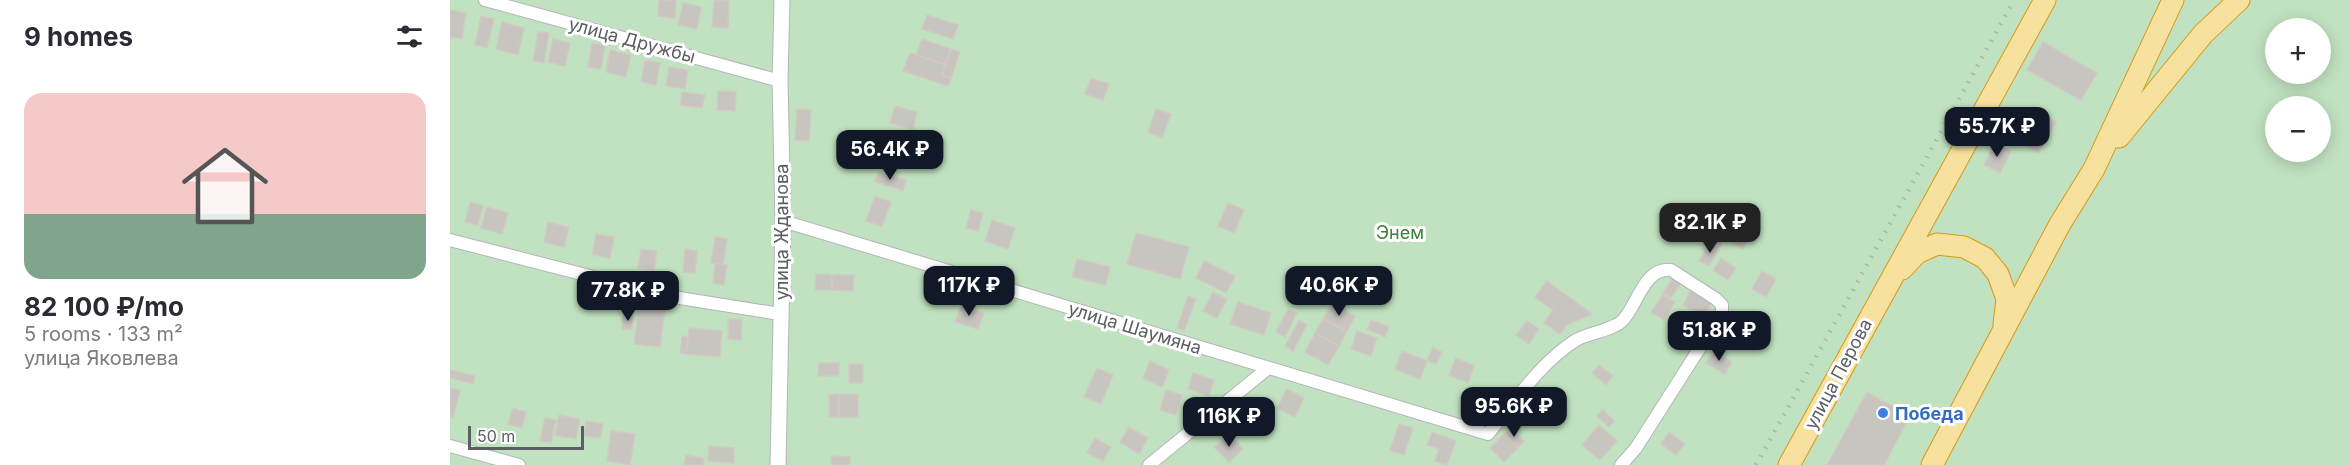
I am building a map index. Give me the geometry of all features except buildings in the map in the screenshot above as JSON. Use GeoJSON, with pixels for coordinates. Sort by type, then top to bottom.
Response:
{"type":"FeatureCollection","features":[{"type":"Feature","properties":{"kind":"highway"},"geometry":{"type":"LineString","coordinates":[[1887,284],[2045,0]]}},
{"type":"Feature","properties":{"kind":"highway"},"geometry":{"type":"LineString","coordinates":[[1932,465],[2060,224],[2094,168],[2174,0]]}},
{"type":"Feature","properties":{"kind":"highway"},"geometry":{"type":"LineString","coordinates":[[2094,168],[2203,34],[2239,0]]}},
{"type":"Feature","properties":{"kind":"highway"},"geometry":{"type":"LineString","coordinates":[[1887,284],[1917,253],[1937,244],[1964,247],[1986,258],[1998,274],[2007,300],[2003,333]]}},
{"type":"Feature","properties":{"kind":"highway","name":"улица Перова"},"geometry":{"type":"LineString","coordinates":[[1789,465],[1887,284]]}},
{"type":"Feature","properties":{"kind":"street","name":"улица Дружбы"},"geometry":{"type":"LineString","coordinates":[[485,0],[780,81]]}},
{"type":"Feature","properties":{"kind":"street","name":"улица Жданова"},"geometry":{"type":"LineString","coordinates":[[778,465],[783,220],[780,81],[782,0]]}},
{"type":"Feature","properties":{"kind":"street","name":"улица Шаумяна"},"geometry":{"type":"LineString","coordinates":[[783,220],[1267,369],[1488,434],[1546,363],[1578,339],[1622,322],[1653,273],[1663,269],[1671,270],[1716,299],[1722,305],[1722,313],[1636,448],[1621,465]]}},
{"type":"Feature","properties":{"kind":"street"},"geometry":{"type":"LineString","coordinates":[[450,240],[668,296],[780,314]]}},
{"type":"Feature","properties":{"kind":"street"},"geometry":{"type":"LineString","coordinates":[[1149,465],[1267,369]]}},
{"type":"Feature","properties":{"kind":"street"},"geometry":{"type":"LineString","coordinates":[[450,446],[519,465]]}},
{"type":"Feature","properties":{"kind":"green space","name":"Энем"},"geometry":{"type":"Polygon","coordinates":[[[450,0],[2350,0],[2350,465],[450,465],[450,0]]]}},
{"type":"Feature","properties":{"kind":"railway"},"geometry":{"type":"LineString","coordinates":[[1756,465],[2014,0]]}},
{"type":"Feature","properties":{"kind":"place","name":"Победа"},"geometry":{"type":"Point","coordinates":[1883,413]}}]}
